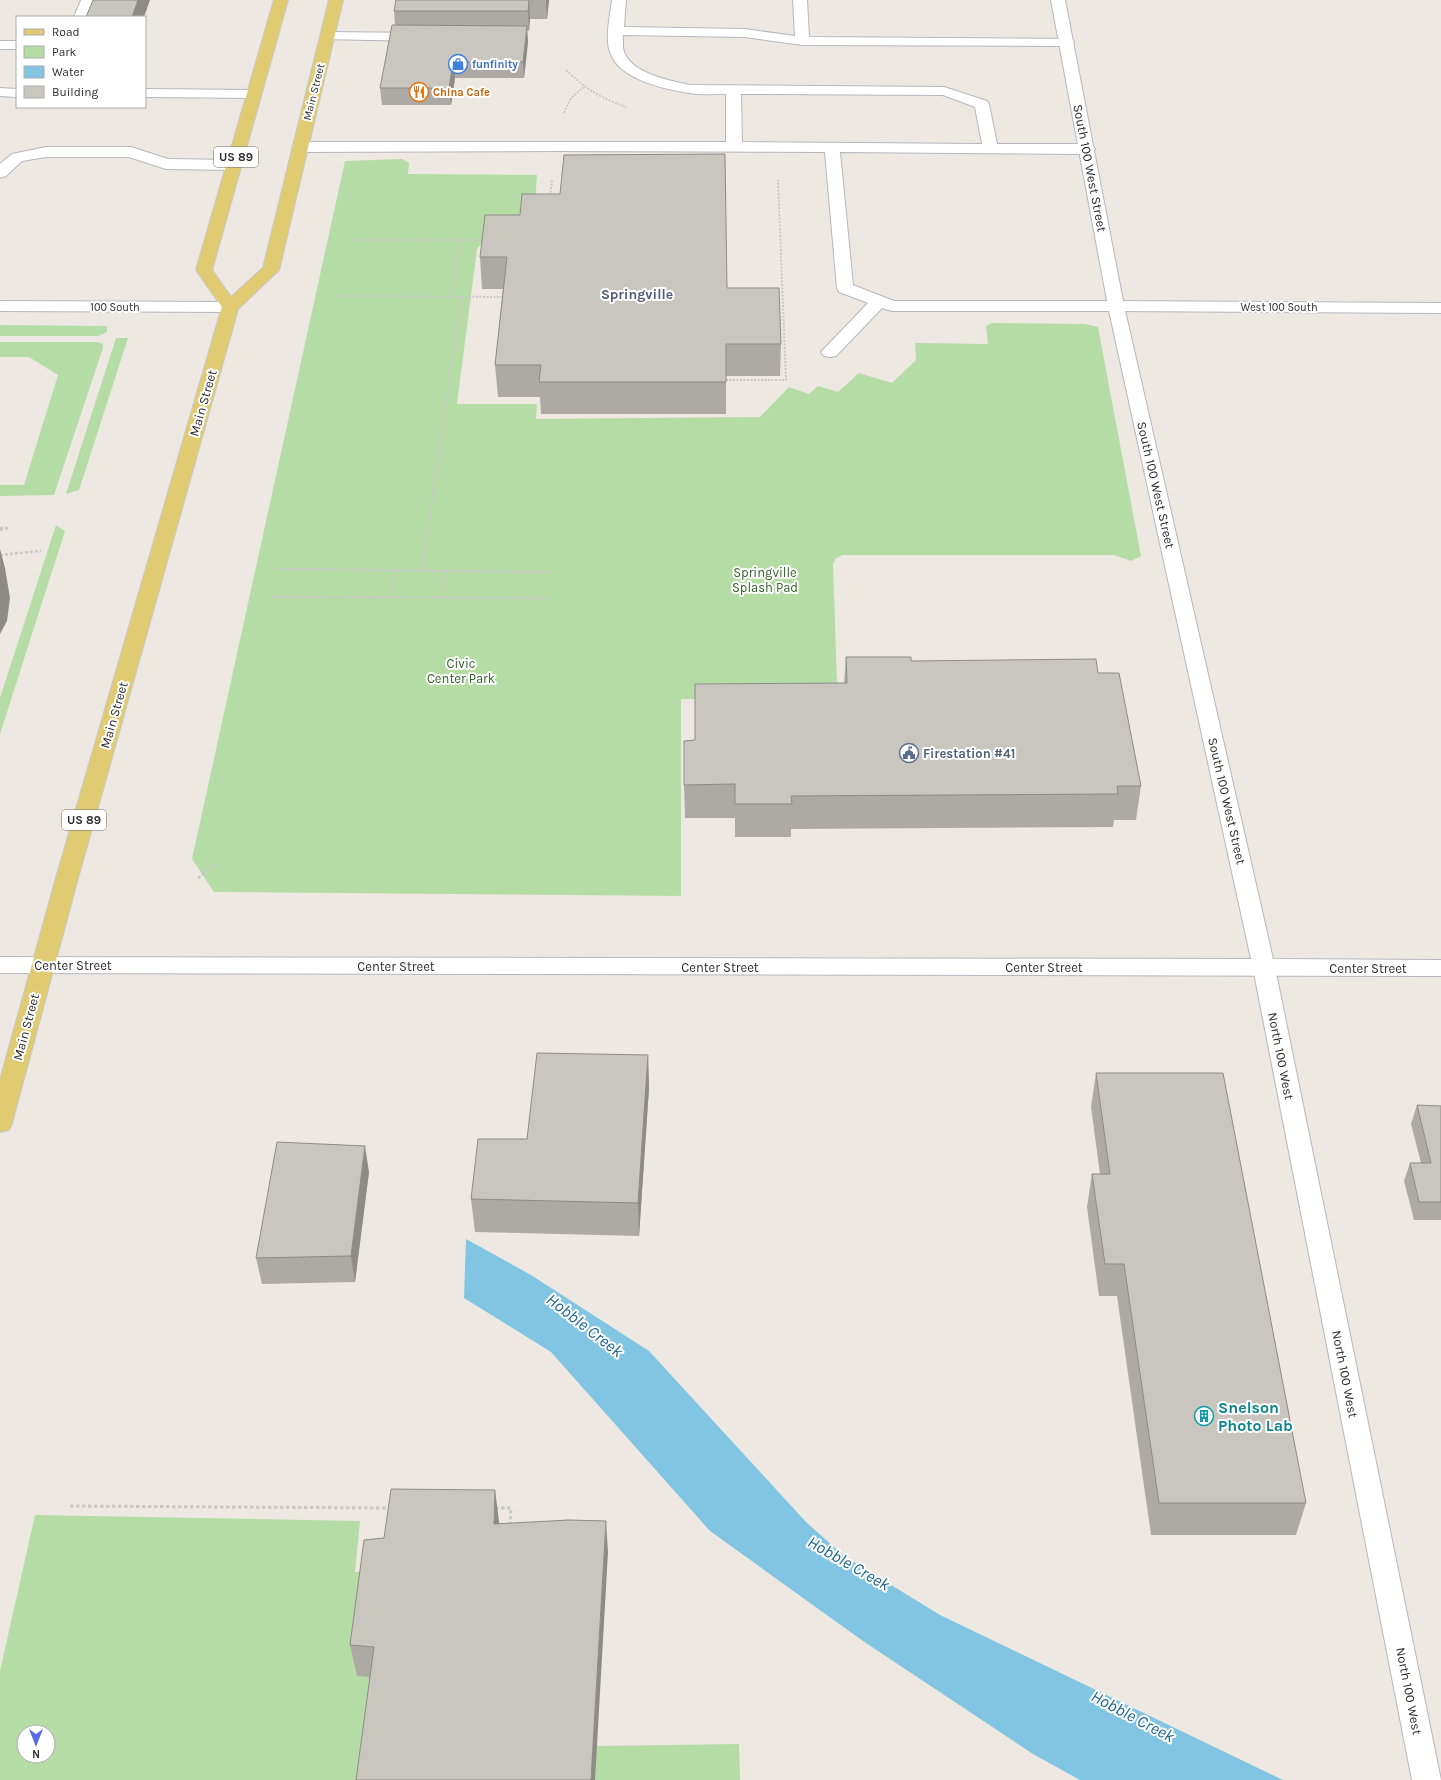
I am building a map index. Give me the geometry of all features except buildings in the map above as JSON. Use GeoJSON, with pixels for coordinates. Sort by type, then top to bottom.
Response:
{"type":"FeatureCollection","features":[{"type":"Feature","properties":{"kind":"main road","name":"US 89"},"geometry":{"type":"LineString","coordinates":[[230,307],[204,270],[281,0]]}},
{"type":"Feature","properties":{"kind":"main road","name":"Main Street"},"geometry":{"type":"LineString","coordinates":[[0,1123],[43,965],[230,307],[271,270],[336,0]]}},
{"type":"Feature","properties":{"kind":"street"},"geometry":{"type":"LineString","coordinates":[[82,16],[88,0]]}},
{"type":"Feature","properties":{"kind":"street"},"geometry":{"type":"LineString","coordinates":[[619,0],[617,54],[629,69],[659,82],[690,90],[944,91],[982,104],[990,148]]}},
{"type":"Feature","properties":{"kind":"street"},"geometry":{"type":"LineString","coordinates":[[800,0],[802,41]]}},
{"type":"Feature","properties":{"kind":"street","name":"South 100 West Street"},"geometry":{"type":"LineString","coordinates":[[1058,0],[1116,306],[1264,968]]}},
{"type":"Feature","properties":{"kind":"street"},"geometry":{"type":"LineString","coordinates":[[617,31],[745,33],[802,41],[1066,42]]}},
{"type":"Feature","properties":{"kind":"street"},"geometry":{"type":"LineString","coordinates":[[327,36],[436,36]]}},
{"type":"Feature","properties":{"kind":"street"},"geometry":{"type":"LineString","coordinates":[[0,45],[16,45]]}},
{"type":"Feature","properties":{"kind":"street"},"geometry":{"type":"LineString","coordinates":[[734,90],[734,147]]}},
{"type":"Feature","properties":{"kind":"street"},"geometry":{"type":"LineString","coordinates":[[0,92],[16,92]]}},
{"type":"Feature","properties":{"kind":"street"},"geometry":{"type":"LineString","coordinates":[[146,93],[254,94]]}},
{"type":"Feature","properties":{"kind":"street"},"geometry":{"type":"LineString","coordinates":[[300,147],[1087,149]]}},
{"type":"Feature","properties":{"kind":"street","name":"West 100 South"},"geometry":{"type":"LineString","coordinates":[[832,148],[845,288],[892,306],[1441,308]]}},
{"type":"Feature","properties":{"kind":"street"},"geometry":{"type":"LineString","coordinates":[[0,173],[1,170],[17,157],[46,152],[131,152],[166,164],[234,165]]}},
{"type":"Feature","properties":{"kind":"street"},"geometry":{"type":"LineString","coordinates":[[830,352],[879,301]]}},
{"type":"Feature","properties":{"kind":"street","name":"100 South"},"geometry":{"type":"LineString","coordinates":[[0,306],[230,307]]}},
{"type":"Feature","properties":{"kind":"street","name":"Center Street"},"geometry":{"type":"LineString","coordinates":[[0,965],[1441,968]]}},
{"type":"Feature","properties":{"kind":"street","name":"North 100 West"},"geometry":{"type":"LineString","coordinates":[[1264,968],[1427,1780]]}},
{"type":"Feature","properties":{"kind":"path"},"geometry":{"type":"LineString","coordinates":[[563,118],[565,105],[578,91],[584,87]]}},
{"type":"Feature","properties":{"kind":"path"},"geometry":{"type":"LineString","coordinates":[[549,199],[553,177]]}},
{"type":"Feature","properties":{"kind":"path"},"geometry":{"type":"LineString","coordinates":[[726,380],[786,380],[777,177]]}},
{"type":"Feature","properties":{"kind":"path"},"geometry":{"type":"LineString","coordinates":[[348,240],[484,240]]}},
{"type":"Feature","properties":{"kind":"path"},"geometry":{"type":"LineString","coordinates":[[451,297],[460,240]]}},
{"type":"Feature","properties":{"kind":"path"},"geometry":{"type":"LineString","coordinates":[[336,296],[510,297]]}},
{"type":"Feature","properties":{"kind":"path"},"geometry":{"type":"LineString","coordinates":[[422,570],[462,297]]}},
{"type":"Feature","properties":{"kind":"path"},"geometry":{"type":"LineString","coordinates":[[0,555],[41,551]]}},
{"type":"Feature","properties":{"kind":"path"},"geometry":{"type":"LineString","coordinates":[[277,569],[395,569],[550,572]]}},
{"type":"Feature","properties":{"kind":"path"},"geometry":{"type":"LineString","coordinates":[[393,598],[395,569]]}},
{"type":"Feature","properties":{"kind":"path"},"geometry":{"type":"LineString","coordinates":[[442,598],[445,570]]}},
{"type":"Feature","properties":{"kind":"path"},"geometry":{"type":"LineString","coordinates":[[272,597],[549,598]]}},
{"type":"Feature","properties":{"kind":"path"},"geometry":{"type":"LineString","coordinates":[[198,878],[214,864]]}},
{"type":"Feature","properties":{"kind":"path"},"geometry":{"type":"LineString","coordinates":[[70,1506],[401,1508]]}},
{"type":"Feature","properties":{"kind":"path"},"geometry":{"type":"LineString","coordinates":[[487,1508],[511,1508],[510,1531]]}},
{"type":"Feature","properties":{"kind":"green space","name":"Civic Center Park"},"geometry":{"type":"Polygon","coordinates":[[[402,159],[409,163],[408,174],[537,175],[534,218],[491,232],[477,249],[457,404],[537,404],[536,419],[760,417],[789,387],[809,394],[818,386],[838,392],[859,373],[892,383],[916,360],[915,343],[988,344],[986,326],[992,323],[1085,324],[1098,327],[1141,556],[1131,561],[1114,555],[843,555],[836,558],[833,564],[837,684],[824,700],[681,699],[681,896],[214,892],[192,859],[345,161],[402,159]]]}},
{"type":"Feature","properties":{"kind":"green space"},"geometry":{"type":"Polygon","coordinates":[[[0,325],[107,326],[107,332],[98,336],[0,336],[0,325]]]}},
{"type":"Feature","properties":{"kind":"green space"},"geometry":{"type":"Polygon","coordinates":[[[116,338],[128,338],[79,490],[66,494],[116,338]]]}},
{"type":"Feature","properties":{"kind":"green space"},"geometry":{"type":"Polygon","coordinates":[[[0,342],[98,342],[103,344],[103,348],[54,495],[0,496],[0,485],[24,485],[58,375],[29,357],[0,357],[0,342]]]}},
{"type":"Feature","properties":{"kind":"green space"},"geometry":{"type":"Polygon","coordinates":[[[56,525],[65,531],[0,734],[0,698],[56,525]]]}},
{"type":"Feature","properties":{"kind":"green space"},"geometry":{"type":"Polygon","coordinates":[[[35,1515],[360,1521],[355,1572],[370,1571],[357,1675],[381,1678],[367,1780],[0,1780],[0,1671],[35,1515]]]}},
{"type":"Feature","properties":{"kind":"green space"},"geometry":{"type":"Polygon","coordinates":[[[739,1744],[740,1780],[595,1780],[596,1746],[739,1744]]]}},
{"type":"Feature","properties":{"kind":"water","name":"Hobble Creek"},"geometry":{"type":"Polygon","coordinates":[[[466,1239],[531,1275],[649,1351],[806,1522],[844,1556],[940,1615],[1283,1780],[1080,1780],[1033,1754],[863,1641],[710,1531],[551,1352],[464,1298],[466,1239]]]}},
{"type":"Feature","properties":{"kind":"place","name":"funfinity"},"geometry":{"type":"Point","coordinates":[458,64]}},
{"type":"Feature","properties":{"kind":"place","name":"China Cafe"},"geometry":{"type":"Point","coordinates":[419,92]}},
{"type":"Feature","properties":{"kind":"place","name":"Firestation #41"},"geometry":{"type":"Point","coordinates":[909,753]}},
{"type":"Feature","properties":{"kind":"place","name":"Snelson Photo Lab"},"geometry":{"type":"Point","coordinates":[1204,1416]}},
{"type":"Feature","properties":{"kind":"district","name":"Springville"},"geometry":{"type":"Point","coordinates":[637,294]}},
{"type":"Feature","properties":{"kind":"park label","name":"Springville Splash Pad"},"geometry":{"type":"Point","coordinates":[765,580]}}]}
